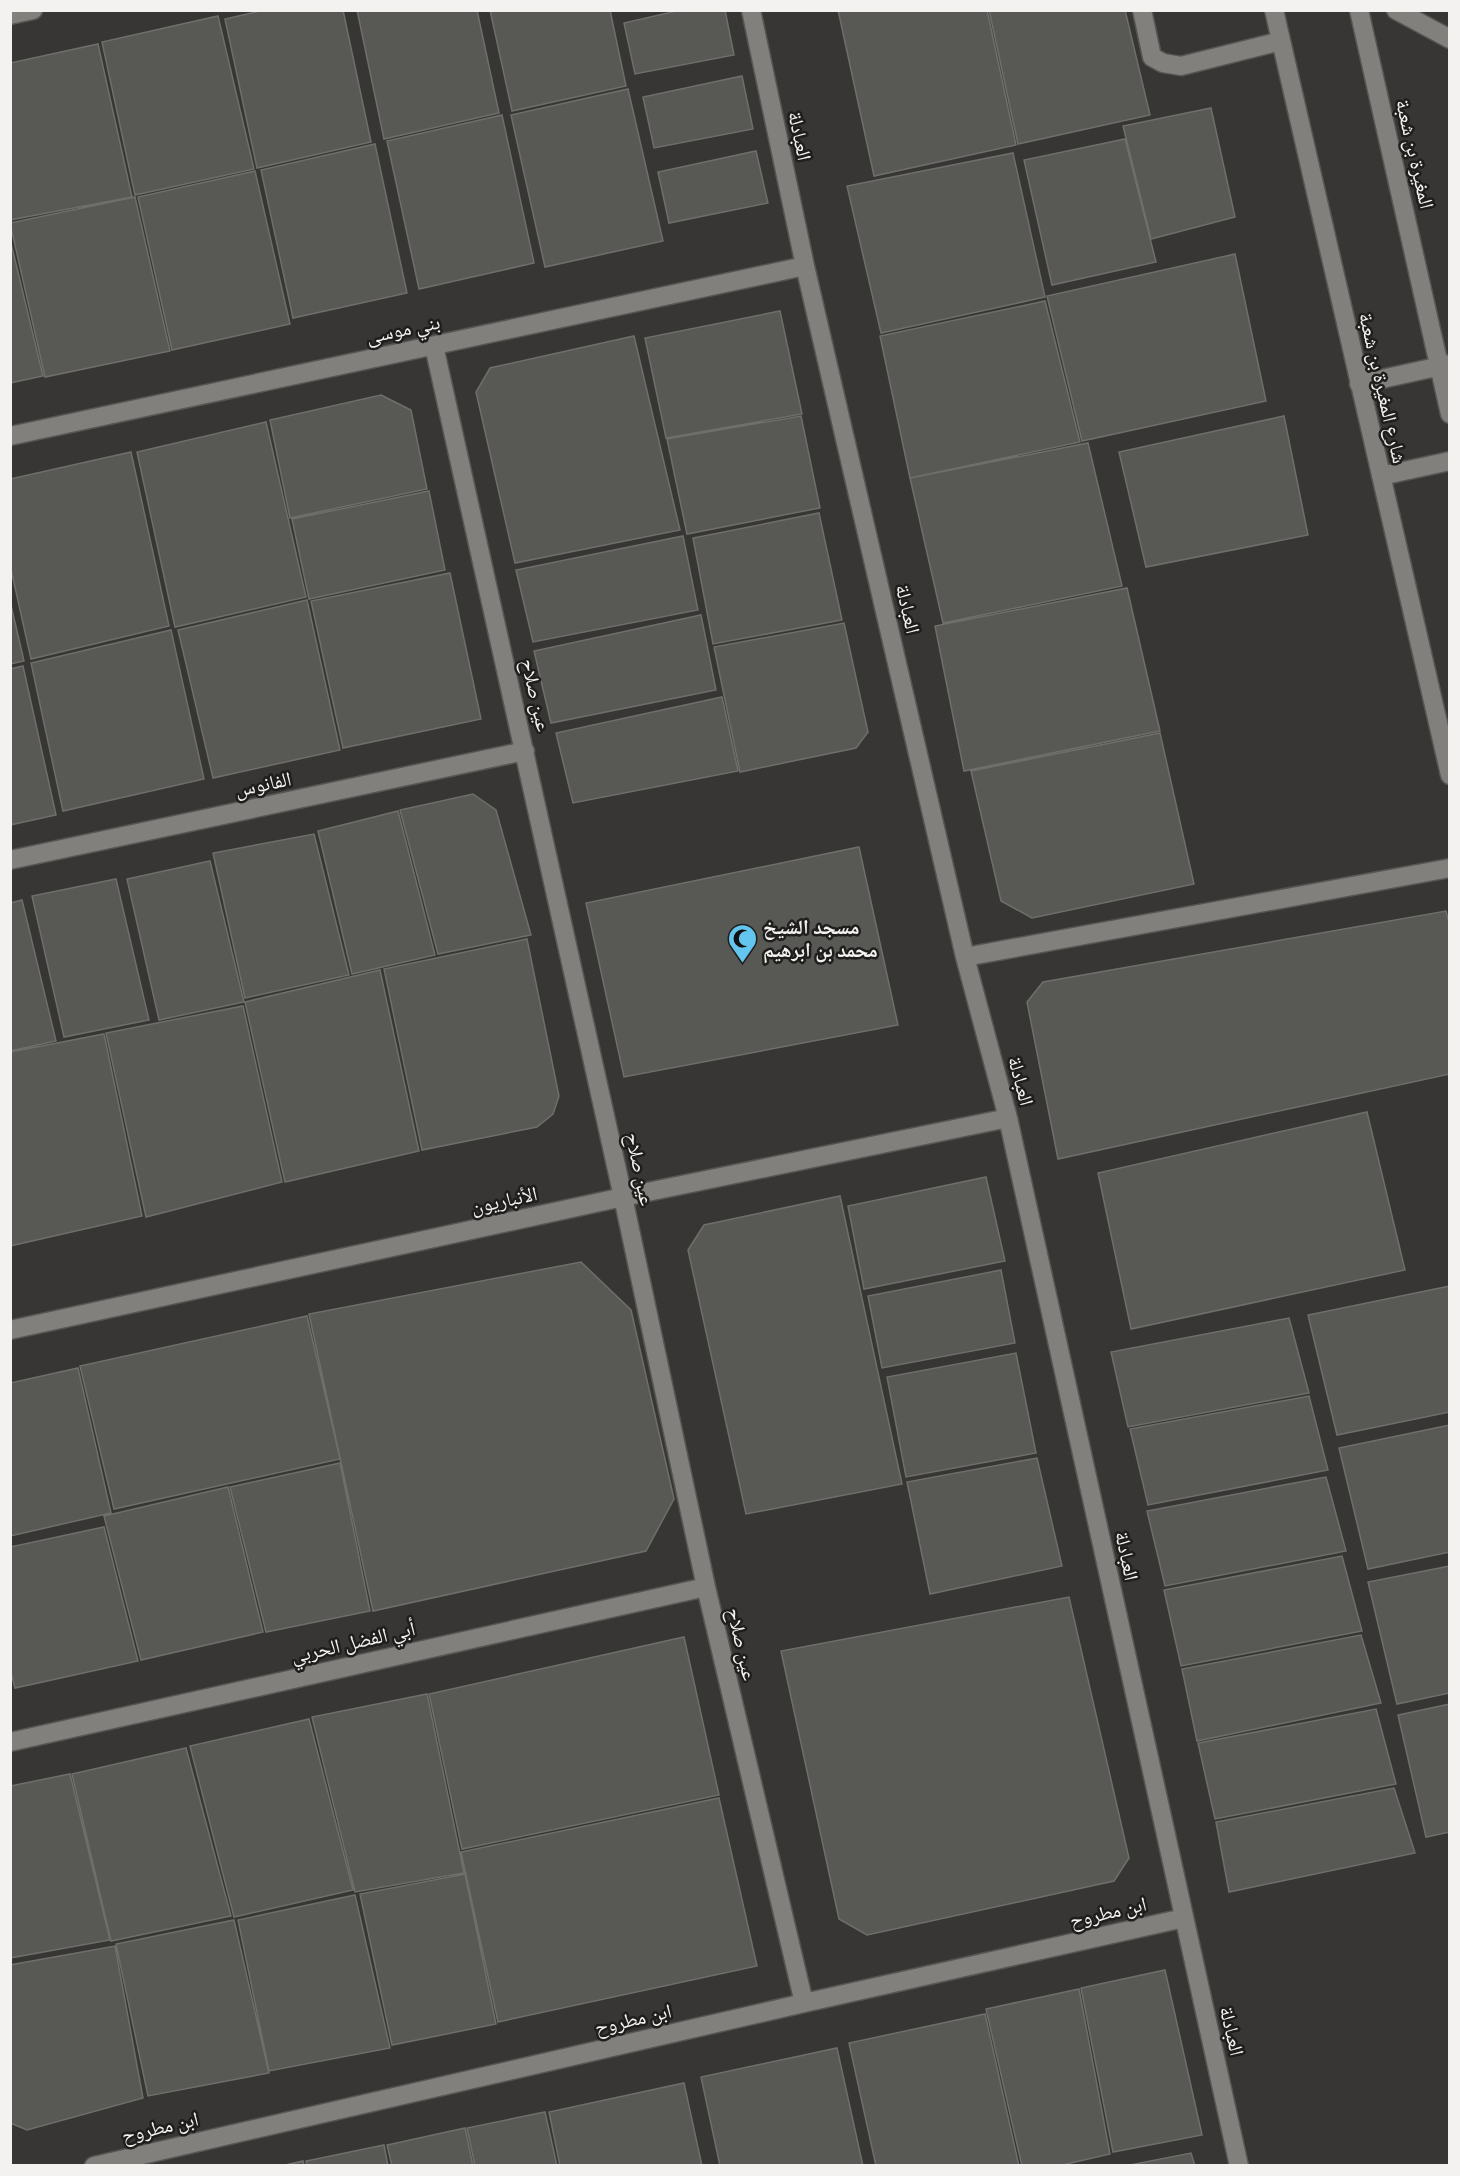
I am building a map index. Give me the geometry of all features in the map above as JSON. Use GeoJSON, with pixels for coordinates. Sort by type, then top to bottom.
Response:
{"type":"FeatureCollection","features":[{"type":"Feature","properties":{"kind":"street"},"geometry":{"type":"LineString","coordinates":[[10,15],[33,10]]}},
{"type":"Feature","properties":{"kind":"street","name":"العبادلة"},"geometry":{"type":"LineString","coordinates":[[751,10],[805,266],[965,957],[1008,1118],[1239,2166]]}},
{"type":"Feature","properties":{"kind":"street"},"geometry":{"type":"LineString","coordinates":[[1142,10],[1152,57],[1163,63],[1181,66],[1281,41]]}},
{"type":"Feature","properties":{"kind":"street","name":"شارع المغيرة بن شعبة"},"geometry":{"type":"LineString","coordinates":[[1274,10],[1449,775]]}},
{"type":"Feature","properties":{"kind":"street","name":"المغيرة بن شعبة"},"geometry":{"type":"LineString","coordinates":[[1359,10],[1444,365],[1449,414]]}},
{"type":"Feature","properties":{"kind":"street"},"geometry":{"type":"LineString","coordinates":[[1396,10],[1449,39]]}},
{"type":"Feature","properties":{"kind":"street","name":"بني موسى"},"geometry":{"type":"LineString","coordinates":[[10,436],[805,266]]}},
{"type":"Feature","properties":{"kind":"street","name":"عين صلاح"},"geometry":{"type":"LineString","coordinates":[[434,345],[623,1197],[706,1587],[804,2003]]}},
{"type":"Feature","properties":{"kind":"street"},"geometry":{"type":"LineString","coordinates":[[1359,384],[1444,365]]}},
{"type":"Feature","properties":{"kind":"street"},"geometry":{"type":"LineString","coordinates":[[1381,476],[1449,461]]}},
{"type":"Feature","properties":{"kind":"street","name":"الفانوس"},"geometry":{"type":"LineString","coordinates":[[10,860],[525,751]]}},
{"type":"Feature","properties":{"kind":"street"},"geometry":{"type":"LineString","coordinates":[[965,957],[1449,868]]}},
{"type":"Feature","properties":{"kind":"street","name":"الأنباريون"},"geometry":{"type":"LineString","coordinates":[[10,1330],[623,1197],[1008,1118]]}},
{"type":"Feature","properties":{"kind":"street","name":"أبي الفضل الحربي"},"geometry":{"type":"LineString","coordinates":[[10,1742],[706,1587]]}},
{"type":"Feature","properties":{"kind":"street","name":"ابن مطروح"},"geometry":{"type":"LineString","coordinates":[[94,2166],[1184,1918]]}},
{"type":"Feature","properties":{"kind":"building"},"geometry":{"type":"Polygon","coordinates":[[[265,10],[343,10],[371,142],[257,168],[225,19],[265,10]]]}},
{"type":"Feature","properties":{"kind":"building"},"geometry":{"type":"Polygon","coordinates":[[[357,10],[477,10],[499,113],[384,139],[357,10]]]}},
{"type":"Feature","properties":{"kind":"building"},"geometry":{"type":"Polygon","coordinates":[[[490,10],[610,10],[626,86],[512,111],[490,10]]]}},
{"type":"Feature","properties":{"kind":"building"},"geometry":{"type":"Polygon","coordinates":[[[681,10],[725,10],[734,55],[635,74],[624,23],[681,10]]]}},
{"type":"Feature","properties":{"kind":"building"},"geometry":{"type":"Polygon","coordinates":[[[838,10],[987,10],[1016,145],[874,176],[838,10]]]}},
{"type":"Feature","properties":{"kind":"building"},"geometry":{"type":"Polygon","coordinates":[[[989,10],[1125,10],[1150,115],[1018,144],[989,10]]]}},
{"type":"Feature","properties":{"kind":"building"},"geometry":{"type":"Polygon","coordinates":[[[218,16],[254,169],[135,195],[102,42],[218,16]]]}},
{"type":"Feature","properties":{"kind":"building"},"geometry":{"type":"Polygon","coordinates":[[[98,44],[132,197],[10,220],[10,63],[98,44]]]}},
{"type":"Feature","properties":{"kind":"building"},"geometry":{"type":"Polygon","coordinates":[[[742,76],[753,129],[654,148],[643,97],[742,76]]]}},
{"type":"Feature","properties":{"kind":"building"},"geometry":{"type":"Polygon","coordinates":[[[628,89],[663,241],[545,267],[511,115],[628,89]]]}},
{"type":"Feature","properties":{"kind":"building"},"geometry":{"type":"Polygon","coordinates":[[[1211,108],[1235,217],[1151,239],[1123,126],[1211,108]]]}},
{"type":"Feature","properties":{"kind":"building"},"geometry":{"type":"Polygon","coordinates":[[[502,115],[534,263],[419,289],[387,141],[502,115]]]}},
{"type":"Feature","properties":{"kind":"building"},"geometry":{"type":"Polygon","coordinates":[[[1125,139],[1156,262],[1052,285],[1024,160],[1125,139]]]}},
{"type":"Feature","properties":{"kind":"building"},"geometry":{"type":"Polygon","coordinates":[[[375,144],[407,293],[293,318],[261,170],[375,144]]]}},
{"type":"Feature","properties":{"kind":"building"},"geometry":{"type":"Polygon","coordinates":[[[756,151],[768,203],[669,223],[658,172],[756,151]]]}},
{"type":"Feature","properties":{"kind":"building"},"geometry":{"type":"Polygon","coordinates":[[[1013,153],[1045,297],[881,333],[847,186],[1013,153]]]}},
{"type":"Feature","properties":{"kind":"building"},"geometry":{"type":"Polygon","coordinates":[[[255,171],[290,324],[172,350],[138,197],[255,171]]]}},
{"type":"Feature","properties":{"kind":"building"},"geometry":{"type":"Polygon","coordinates":[[[135,197],[170,351],[45,377],[10,223],[135,197]]]}},
{"type":"Feature","properties":{"kind":"building"},"geometry":{"type":"Polygon","coordinates":[[[10,239],[43,376],[10,383],[10,239]]]}},
{"type":"Feature","properties":{"kind":"building"},"geometry":{"type":"Polygon","coordinates":[[[1235,254],[1266,401],[1082,441],[1047,296],[1235,254]]]}},
{"type":"Feature","properties":{"kind":"building"},"geometry":{"type":"Polygon","coordinates":[[[1045,301],[1080,442],[910,478],[880,336],[1045,301]]]}},
{"type":"Feature","properties":{"kind":"building"},"geometry":{"type":"Polygon","coordinates":[[[780,311],[802,414],[666,438],[645,338],[780,311]]]}},
{"type":"Feature","properties":{"kind":"building"},"geometry":{"type":"Polygon","coordinates":[[[634,336],[680,530],[515,563],[476,392],[490,368],[634,336]]]}},
{"type":"Feature","properties":{"kind":"building"},"geometry":{"type":"Polygon","coordinates":[[[381,395],[411,410],[427,489],[290,518],[270,420],[381,395]]]}},
{"type":"Feature","properties":{"kind":"building"},"geometry":{"type":"Polygon","coordinates":[[[801,416],[820,508],[687,534],[667,439],[801,416]]]}},
{"type":"Feature","properties":{"kind":"building"},"geometry":{"type":"Polygon","coordinates":[[[1284,416],[1308,535],[1146,567],[1119,452],[1284,416]]]}},
{"type":"Feature","properties":{"kind":"building"},"geometry":{"type":"Polygon","coordinates":[[[266,422],[306,597],[175,627],[137,452],[266,422]]]}},
{"type":"Feature","properties":{"kind":"building"},"geometry":{"type":"Polygon","coordinates":[[[1088,443],[1122,586],[943,623],[910,478],[1088,443]]]}},
{"type":"Feature","properties":{"kind":"building"},"geometry":{"type":"Polygon","coordinates":[[[131,452],[169,626],[31,659],[10,565],[10,479],[131,452]]]}},
{"type":"Feature","properties":{"kind":"building"},"geometry":{"type":"Polygon","coordinates":[[[429,491],[445,570],[309,599],[292,519],[429,491]]]}},
{"type":"Feature","properties":{"kind":"building"},"geometry":{"type":"Polygon","coordinates":[[[819,513],[842,620],[713,644],[693,538],[819,513]]]}},
{"type":"Feature","properties":{"kind":"building"},"geometry":{"type":"Polygon","coordinates":[[[683,536],[698,610],[533,642],[516,570],[683,536]]]}},
{"type":"Feature","properties":{"kind":"building"},"geometry":{"type":"Polygon","coordinates":[[[450,573],[481,719],[343,748],[311,601],[450,573]]]}},
{"type":"Feature","properties":{"kind":"building"},"geometry":{"type":"Polygon","coordinates":[[[1127,588],[1160,731],[964,771],[935,626],[1127,588]]]}},
{"type":"Feature","properties":{"kind":"building"},"geometry":{"type":"Polygon","coordinates":[[[307,600],[340,750],[213,778],[178,630],[307,600]]]}},
{"type":"Feature","properties":{"kind":"building"},"geometry":{"type":"Polygon","coordinates":[[[10,601],[24,661],[10,664],[10,601]]]}},
{"type":"Feature","properties":{"kind":"building"},"geometry":{"type":"Polygon","coordinates":[[[701,615],[716,690],[551,723],[534,651],[701,615]]]}},
{"type":"Feature","properties":{"kind":"building"},"geometry":{"type":"Polygon","coordinates":[[[844,623],[868,732],[856,748],[740,772],[714,647],[844,623]]]}},
{"type":"Feature","properties":{"kind":"building"},"geometry":{"type":"Polygon","coordinates":[[[171,630],[204,779],[63,811],[31,663],[171,630]]]}},
{"type":"Feature","properties":{"kind":"building"},"geometry":{"type":"Polygon","coordinates":[[[23,666],[56,815],[10,825],[10,669],[23,666]]]}},
{"type":"Feature","properties":{"kind":"building"},"geometry":{"type":"Polygon","coordinates":[[[722,697],[738,771],[573,803],[556,733],[722,697]]]}},
{"type":"Feature","properties":{"kind":"building"},"geometry":{"type":"Polygon","coordinates":[[[1160,733],[1194,884],[1032,918],[1001,901],[971,771],[1160,733]]]}},
{"type":"Feature","properties":{"kind":"building"},"geometry":{"type":"Polygon","coordinates":[[[473,794],[496,810],[531,935],[438,954],[400,810],[473,794]]]}},
{"type":"Feature","properties":{"kind":"building"},"geometry":{"type":"Polygon","coordinates":[[[398,811],[435,955],[352,974],[318,831],[398,811]]]}},
{"type":"Feature","properties":{"kind":"building"},"geometry":{"type":"Polygon","coordinates":[[[314,834],[349,975],[245,998],[213,853],[314,834]]]}},
{"type":"Feature","properties":{"kind":"building","name":"مسجد الشيخ محمد بن ابرهيم"},"geometry":{"type":"Polygon","coordinates":[[[859,847],[898,1025],[624,1077],[586,903],[859,847]]]}},
{"type":"Feature","properties":{"kind":"building"},"geometry":{"type":"Polygon","coordinates":[[[210,861],[244,1002],[159,1020],[127,879],[210,861]]]}},
{"type":"Feature","properties":{"kind":"building"},"geometry":{"type":"Polygon","coordinates":[[[116,879],[149,1020],[64,1037],[32,896],[116,879]]]}},
{"type":"Feature","properties":{"kind":"building"},"geometry":{"type":"Polygon","coordinates":[[[22,900],[56,1041],[10,1051],[10,903],[22,900]]]}},
{"type":"Feature","properties":{"kind":"building"},"geometry":{"type":"Polygon","coordinates":[[[1446,911],[1450,927],[1450,1074],[1058,1159],[1027,1002],[1043,982],[1446,911]]]}},
{"type":"Feature","properties":{"kind":"building"},"geometry":{"type":"Polygon","coordinates":[[[527,939],[559,1096],[553,1114],[537,1127],[422,1150],[384,969],[527,939]]]}},
{"type":"Feature","properties":{"kind":"building"},"geometry":{"type":"Polygon","coordinates":[[[380,970],[419,1151],[285,1182],[245,1002],[380,970]]]}},
{"type":"Feature","properties":{"kind":"building"},"geometry":{"type":"Polygon","coordinates":[[[243,1006],[282,1182],[146,1217],[106,1033],[243,1006]]]}},
{"type":"Feature","properties":{"kind":"building"},"geometry":{"type":"Polygon","coordinates":[[[104,1034],[142,1216],[10,1246],[10,1052],[104,1034]]]}},
{"type":"Feature","properties":{"kind":"building"},"geometry":{"type":"Polygon","coordinates":[[[1367,1112],[1405,1270],[1131,1329],[1098,1173],[1367,1112]]]}},
{"type":"Feature","properties":{"kind":"building"},"geometry":{"type":"Polygon","coordinates":[[[986,1177],[1005,1261],[864,1289],[848,1206],[986,1177]]]}},
{"type":"Feature","properties":{"kind":"building"},"geometry":{"type":"Polygon","coordinates":[[[840,1196],[902,1484],[746,1514],[688,1250],[704,1225],[840,1196]]]}},
{"type":"Feature","properties":{"kind":"building"},"geometry":{"type":"Polygon","coordinates":[[[581,1262],[631,1310],[674,1499],[646,1551],[373,1611],[309,1314],[581,1262]]]}},
{"type":"Feature","properties":{"kind":"building"},"geometry":{"type":"Polygon","coordinates":[[[1001,1270],[1015,1343],[882,1368],[868,1296],[1001,1270]]]}},
{"type":"Feature","properties":{"kind":"building"},"geometry":{"type":"Polygon","coordinates":[[[1450,1286],[1450,1412],[1337,1435],[1308,1315],[1450,1286]]]}},
{"type":"Feature","properties":{"kind":"building"},"geometry":{"type":"Polygon","coordinates":[[[307,1316],[340,1459],[114,1509],[80,1366],[307,1316]]]}},
{"type":"Feature","properties":{"kind":"building"},"geometry":{"type":"Polygon","coordinates":[[[1289,1318],[1309,1393],[1128,1427],[1111,1352],[1289,1318]]]}},
{"type":"Feature","properties":{"kind":"building"},"geometry":{"type":"Polygon","coordinates":[[[1016,1353],[1036,1453],[906,1477],[887,1377],[1016,1353]]]}},
{"type":"Feature","properties":{"kind":"building"},"geometry":{"type":"Polygon","coordinates":[[[78,1368],[111,1513],[10,1536],[10,1383],[78,1368]]]}},
{"type":"Feature","properties":{"kind":"building"},"geometry":{"type":"Polygon","coordinates":[[[1309,1396],[1328,1470],[1148,1505],[1130,1429],[1309,1396]]]}},
{"type":"Feature","properties":{"kind":"building"},"geometry":{"type":"Polygon","coordinates":[[[1450,1425],[1450,1552],[1368,1569],[1339,1448],[1450,1425]]]}},
{"type":"Feature","properties":{"kind":"building"},"geometry":{"type":"Polygon","coordinates":[[[1037,1458],[1062,1566],[930,1594],[907,1482],[1037,1458]]]}},
{"type":"Feature","properties":{"kind":"building"},"geometry":{"type":"Polygon","coordinates":[[[340,1463],[370,1611],[266,1632],[230,1487],[340,1463]]]}},
{"type":"Feature","properties":{"kind":"building"},"geometry":{"type":"Polygon","coordinates":[[[1326,1477],[1346,1551],[1165,1586],[1147,1511],[1326,1477]]]}},
{"type":"Feature","properties":{"kind":"building"},"geometry":{"type":"Polygon","coordinates":[[[228,1487],[263,1632],[141,1660],[104,1516],[228,1487]]]}},
{"type":"Feature","properties":{"kind":"building"},"geometry":{"type":"Polygon","coordinates":[[[104,1527],[138,1661],[15,1688],[10,1669],[10,1547],[104,1527]]]}},
{"type":"Feature","properties":{"kind":"building"},"geometry":{"type":"Polygon","coordinates":[[[1342,1556],[1362,1631],[1181,1666],[1164,1590],[1342,1556]]]}},
{"type":"Feature","properties":{"kind":"building"},"geometry":{"type":"Polygon","coordinates":[[[1450,1566],[1450,1693],[1397,1704],[1368,1582],[1450,1566]]]}},
{"type":"Feature","properties":{"kind":"building"},"geometry":{"type":"Polygon","coordinates":[[[1069,1597],[1129,1858],[1114,1881],[867,1935],[839,1919],[781,1651],[1069,1597]]]}},
{"type":"Feature","properties":{"kind":"building"},"geometry":{"type":"Polygon","coordinates":[[[1361,1635],[1381,1703],[1197,1741],[1182,1669],[1361,1635]]]}},
{"type":"Feature","properties":{"kind":"building"},"geometry":{"type":"Polygon","coordinates":[[[684,1637],[719,1795],[462,1849],[429,1694],[684,1637]]]}},
{"type":"Feature","properties":{"kind":"building"},"geometry":{"type":"Polygon","coordinates":[[[427,1694],[464,1873],[355,1892],[312,1717],[427,1694]]]}},
{"type":"Feature","properties":{"kind":"building"},"geometry":{"type":"Polygon","coordinates":[[[1450,1704],[1450,1832],[1426,1837],[1398,1715],[1450,1704]]]}},
{"type":"Feature","properties":{"kind":"building"},"geometry":{"type":"Polygon","coordinates":[[[1376,1709],[1396,1784],[1215,1819],[1198,1743],[1376,1709]]]}},
{"type":"Feature","properties":{"kind":"building"},"geometry":{"type":"Polygon","coordinates":[[[309,1719],[353,1890],[234,1917],[190,1746],[309,1719]]]}},
{"type":"Feature","properties":{"kind":"building"},"geometry":{"type":"Polygon","coordinates":[[[186,1748],[231,1916],[111,1941],[72,1774],[186,1748]]]}},
{"type":"Feature","properties":{"kind":"building"},"geometry":{"type":"Polygon","coordinates":[[[70,1774],[110,1940],[10,1958],[10,1786],[70,1774]]]}},
{"type":"Feature","properties":{"kind":"building"},"geometry":{"type":"Polygon","coordinates":[[[1394,1788],[1415,1853],[1229,1892],[1216,1822],[1394,1788]]]}},
{"type":"Feature","properties":{"kind":"building"},"geometry":{"type":"Polygon","coordinates":[[[719,1798],[757,1966],[498,2022],[461,1852],[719,1798]]]}},
{"type":"Feature","properties":{"kind":"building"},"geometry":{"type":"Polygon","coordinates":[[[465,1874],[496,2024],[392,2045],[360,1894],[465,1874]]]}},
{"type":"Feature","properties":{"kind":"building"},"geometry":{"type":"Polygon","coordinates":[[[355,1895],[390,2048],[269,2071],[238,1920],[355,1895]]]}},
{"type":"Feature","properties":{"kind":"building"},"geometry":{"type":"Polygon","coordinates":[[[234,1920],[269,2073],[148,2096],[116,1944],[234,1920]]]}},
{"type":"Feature","properties":{"kind":"building"},"geometry":{"type":"Polygon","coordinates":[[[115,1946],[143,2098],[27,2130],[10,2123],[10,1965],[115,1946]]]}},
{"type":"Feature","properties":{"kind":"building"},"geometry":{"type":"Polygon","coordinates":[[[1165,1970],[1202,2135],[1113,2152],[1081,1988],[1165,1970]]]}},
{"type":"Feature","properties":{"kind":"building"},"geometry":{"type":"Polygon","coordinates":[[[1079,1989],[1110,2154],[1058,2166],[1022,2166],[986,2009],[1079,1989]]]}},
{"type":"Feature","properties":{"kind":"building"},"geometry":{"type":"Polygon","coordinates":[[[985,2014],[1019,2166],[876,2166],[849,2043],[985,2014]]]}},
{"type":"Feature","properties":{"kind":"building"},"geometry":{"type":"Polygon","coordinates":[[[837,2048],[863,2166],[720,2166],[701,2077],[837,2048]]]}},
{"type":"Feature","properties":{"kind":"building"},"geometry":{"type":"Polygon","coordinates":[[[684,2083],[702,2166],[560,2166],[549,2112],[684,2083]]]}},
{"type":"Feature","properties":{"kind":"building"},"geometry":{"type":"Polygon","coordinates":[[[545,2112],[557,2166],[475,2166],[467,2128],[545,2112]]]}},
{"type":"Feature","properties":{"kind":"building"},"geometry":{"type":"Polygon","coordinates":[[[465,2128],[473,2166],[392,2166],[387,2145],[465,2128]]]}},
{"type":"Feature","properties":{"kind":"building"},"geometry":{"type":"Polygon","coordinates":[[[384,2145],[388,2166],[307,2166],[306,2161],[384,2145]]]}},
{"type":"Feature","properties":{"kind":"building"},"geometry":{"type":"Polygon","coordinates":[[[1191,2153],[1195,2166],[1125,2166],[1191,2153]]]}},
{"type":"Feature","properties":{"kind":"building"},"geometry":{"type":"Polygon","coordinates":[[[303,2161],[304,2166],[281,2166],[303,2161]]]}},
{"type":"Feature","properties":{"kind":"place","name":"مسجد الشيخ محمد بن ابرهيم"},"geometry":{"type":"Point","coordinates":[742,964]}}]}
